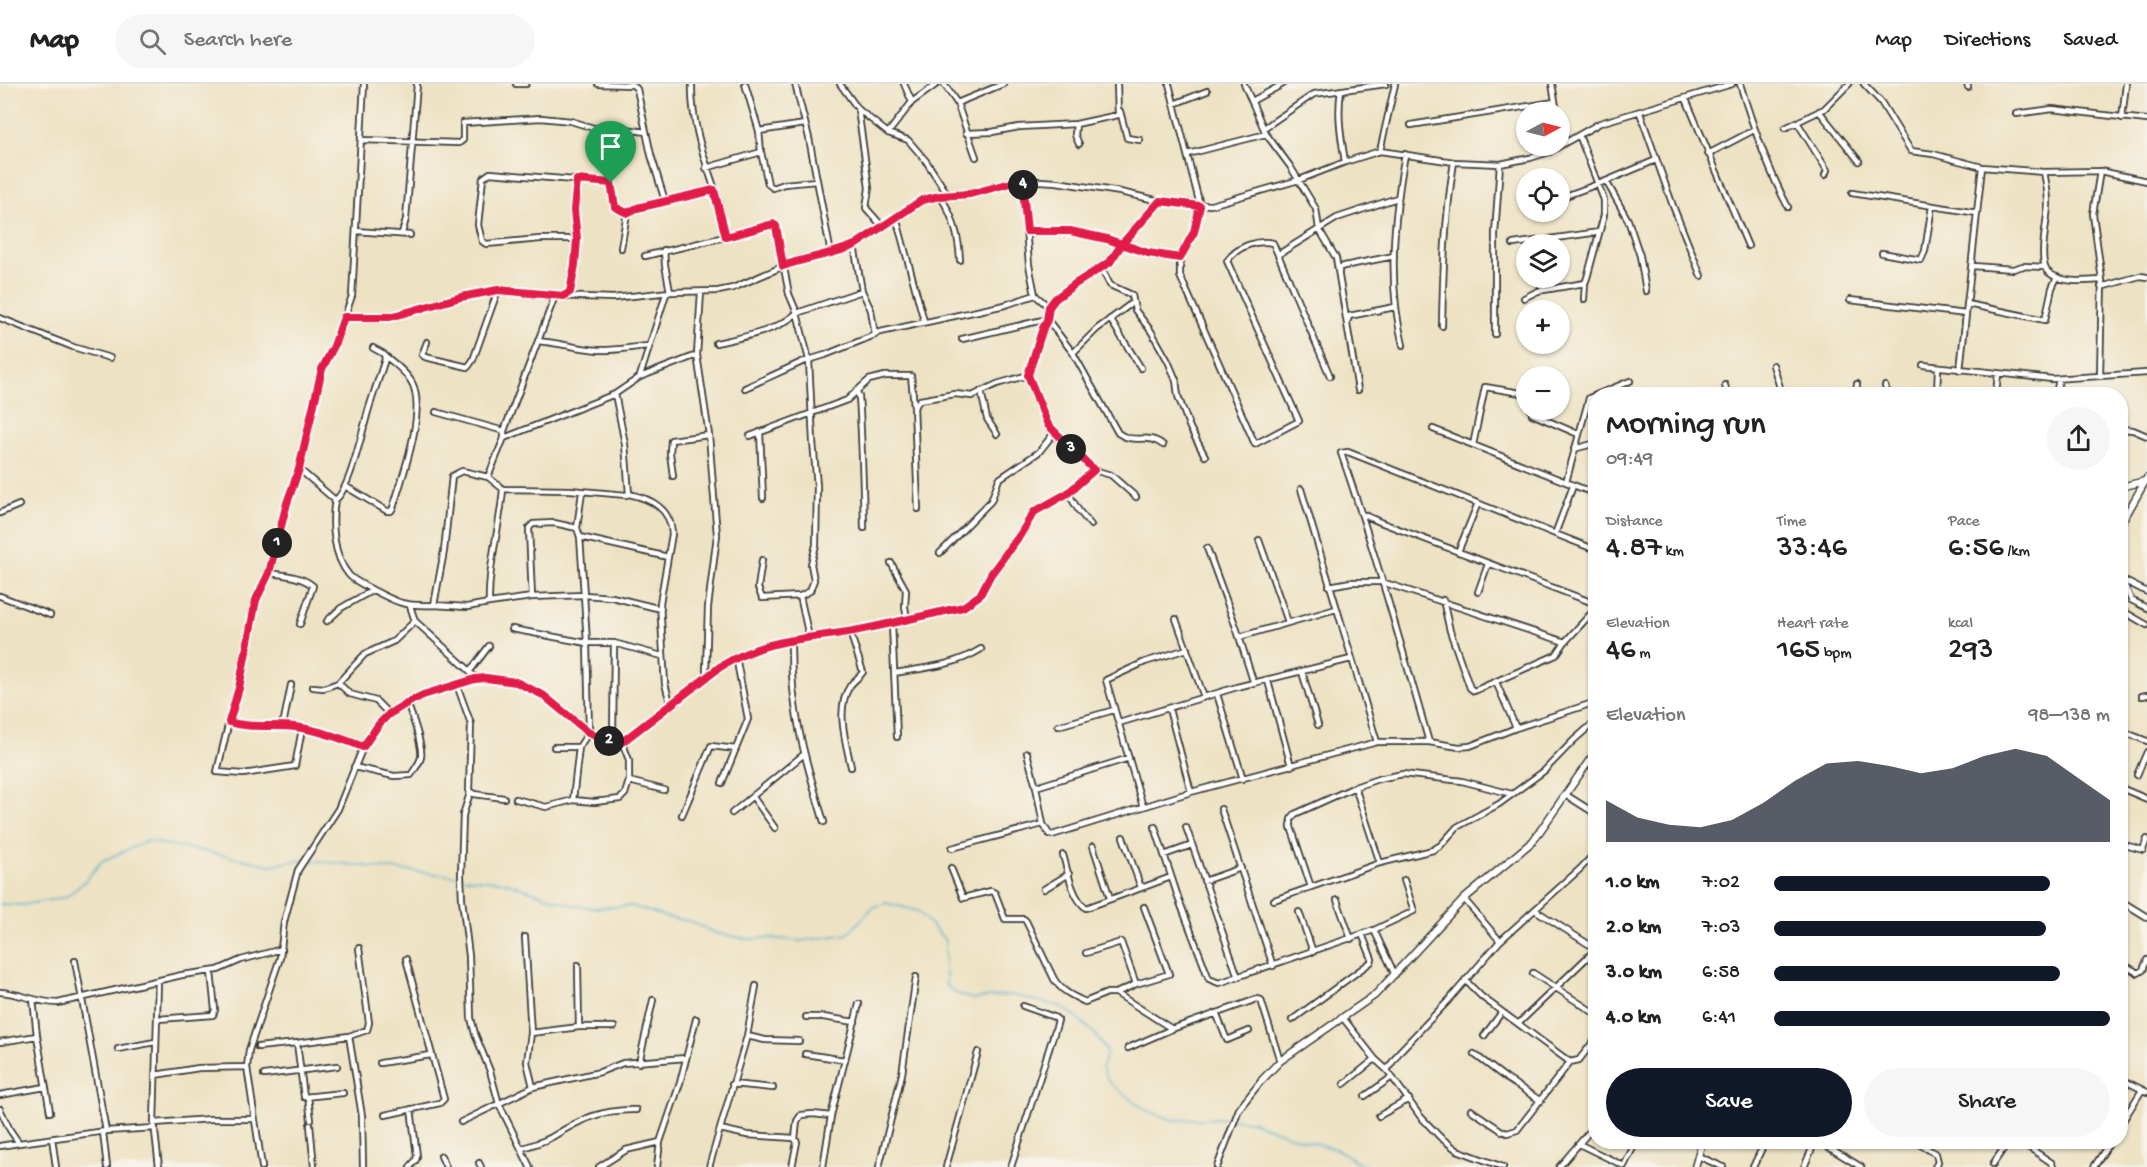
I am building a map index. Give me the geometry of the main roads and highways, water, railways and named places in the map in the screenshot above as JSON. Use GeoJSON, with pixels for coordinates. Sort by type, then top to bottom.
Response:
{"type":"FeatureCollection","features":[{"type":"Feature","properties":{"kind":"waterway"},"geometry":{"type":"LineString","coordinates":[[0,904],[23,905],[66,897],[82,884],[102,861],[147,841],[270,865],[303,860]]}},
{"type":"Feature","properties":{"kind":"waterway"},"geometry":{"type":"LineString","coordinates":[[308,860],[456,876]]}},
{"type":"Feature","properties":{"kind":"waterway"},"geometry":{"type":"LineString","coordinates":[[465,878],[505,882],[569,904],[592,908],[632,906],[669,918],[689,921],[715,933],[747,939],[770,938],[801,941],[848,934],[873,907],[886,903],[918,911],[945,940],[946,985],[955,993],[973,999],[1010,995],[1059,1006],[1074,1015],[1096,1035],[1107,1052],[1102,1068],[1109,1082],[1146,1110],[1173,1120],[1223,1118],[1250,1121],[1338,1150],[1366,1167]]}}]}
